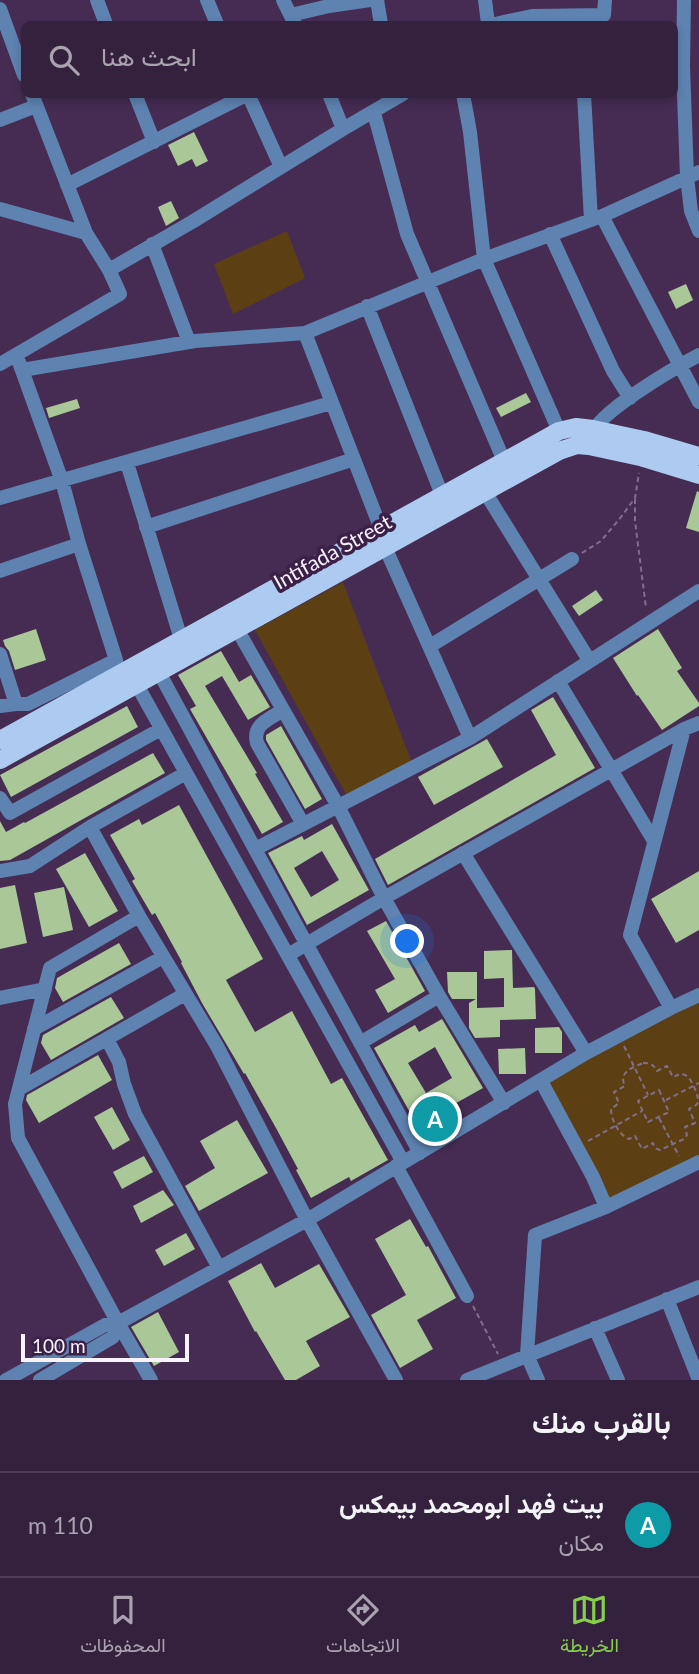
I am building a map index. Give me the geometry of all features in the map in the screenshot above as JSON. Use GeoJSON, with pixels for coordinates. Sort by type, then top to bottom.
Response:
{"type":"FeatureCollection","features":[{"type":"Feature","properties":{"kind":"main road","name":"Intifada Street"},"geometry":{"type":"LineString","coordinates":[[591,438],[642,458],[699,475]]}},
{"type":"Feature","properties":{"kind":"main road","name":"Intifada Street"},"geometry":{"type":"LineString","coordinates":[[154,664],[181,639],[505,461],[553,441],[577,445],[591,438],[644,440],[699,456]]}},
{"type":"Feature","properties":{"kind":"main road","name":"Intifada Street"},"geometry":{"type":"LineString","coordinates":[[0,740],[125,672],[154,664],[237,629],[485,492],[553,441]]}},
{"type":"Feature","properties":{"kind":"main road","name":"Intifada Street"},"geometry":{"type":"LineString","coordinates":[[0,760],[125,672]]}},
{"type":"Feature","properties":{"kind":"street"},"geometry":{"type":"LineString","coordinates":[[97,0],[106,21]]}},
{"type":"Feature","properties":{"kind":"street"},"geometry":{"type":"LineString","coordinates":[[207,0],[216,21]]}},
{"type":"Feature","properties":{"kind":"street"},"geometry":{"type":"LineString","coordinates":[[283,0],[293,20],[328,3],[370,0]]}},
{"type":"Feature","properties":{"kind":"street"},"geometry":{"type":"LineString","coordinates":[[377,0],[380,21]]}},
{"type":"Feature","properties":{"kind":"street"},"geometry":{"type":"LineString","coordinates":[[485,0],[488,21]]}},
{"type":"Feature","properties":{"kind":"street"},"geometry":{"type":"LineString","coordinates":[[532,0],[532,16]]}},
{"type":"Feature","properties":{"kind":"street"},"geometry":{"type":"LineString","coordinates":[[509,21],[532,16],[579,20],[604,15],[605,0]]}},
{"type":"Feature","properties":{"kind":"street"},"geometry":{"type":"LineString","coordinates":[[684,0],[683,66],[693,175],[691,211],[699,230]]}},
{"type":"Feature","properties":{"kind":"street"},"geometry":{"type":"LineString","coordinates":[[0,9],[21,67]]}},
{"type":"Feature","properties":{"kind":"street"},"geometry":{"type":"LineString","coordinates":[[137,98],[154,142]]}},
{"type":"Feature","properties":{"kind":"street"},"geometry":{"type":"LineString","coordinates":[[67,185],[242,98]]}},
{"type":"Feature","properties":{"kind":"street"},"geometry":{"type":"LineString","coordinates":[[249,98],[281,167]]}},
{"type":"Feature","properties":{"kind":"street"},"geometry":{"type":"LineString","coordinates":[[331,98],[344,129]]}},
{"type":"Feature","properties":{"kind":"street"},"geometry":{"type":"LineString","coordinates":[[109,270],[397,98]]}},
{"type":"Feature","properties":{"kind":"street"},"geometry":{"type":"LineString","coordinates":[[464,98],[484,259],[553,441]]}},
{"type":"Feature","properties":{"kind":"street"},"geometry":{"type":"LineString","coordinates":[[584,98],[597,218],[699,402]]}},
{"type":"Feature","properties":{"kind":"street"},"geometry":{"type":"LineString","coordinates":[[0,120],[34,100],[86,233],[120,293],[0,364]]}},
{"type":"Feature","properties":{"kind":"street"},"geometry":{"type":"LineString","coordinates":[[374,113],[407,234],[505,461]]}},
{"type":"Feature","properties":{"kind":"street"},"geometry":{"type":"LineString","coordinates":[[22,370],[190,342],[305,333],[484,259],[597,218],[693,175]]}},
{"type":"Feature","properties":{"kind":"street"},"geometry":{"type":"LineString","coordinates":[[0,209],[86,233]]}},
{"type":"Feature","properties":{"kind":"street"},"geometry":{"type":"LineString","coordinates":[[550,234],[613,371],[630,398]]}},
{"type":"Feature","properties":{"kind":"street"},"geometry":{"type":"LineString","coordinates":[[152,244],[190,342]]}},
{"type":"Feature","properties":{"kind":"street"},"geometry":{"type":"LineString","coordinates":[[367,306],[442,495]]}},
{"type":"Feature","properties":{"kind":"street"},"geometry":{"type":"LineString","coordinates":[[305,333],[381,529]]}},
{"type":"Feature","properties":{"kind":"street"},"geometry":{"type":"LineString","coordinates":[[591,438],[612,410],[679,365],[699,355]]}},
{"type":"Feature","properties":{"kind":"street"},"geometry":{"type":"LineString","coordinates":[[16,356],[62,481],[79,544],[125,672],[161,729],[288,955],[467,1296]]}},
{"type":"Feature","properties":{"kind":"street"},"geometry":{"type":"LineString","coordinates":[[0,498],[331,403]]}},
{"type":"Feature","properties":{"kind":"street"},"geometry":{"type":"LineString","coordinates":[[146,527],[354,459]]}},
{"type":"Feature","properties":{"kind":"street"},"geometry":{"type":"LineString","coordinates":[[127,463],[181,639]]}},
{"type":"Feature","properties":{"kind":"street"},"geometry":{"type":"LineString","coordinates":[[485,492],[589,660]]}},
{"type":"Feature","properties":{"kind":"street"},"geometry":{"type":"LineString","coordinates":[[0,571],[79,544]]}},
{"type":"Feature","properties":{"kind":"street"},"geometry":{"type":"LineString","coordinates":[[385,547],[470,738]]}},
{"type":"Feature","properties":{"kind":"street"},"geometry":{"type":"LineString","coordinates":[[430,646],[572,559]]}},
{"type":"Feature","properties":{"kind":"street"},"geometry":{"type":"LineString","coordinates":[[255,849],[470,738],[699,590]]}},
{"type":"Feature","properties":{"kind":"street"},"geometry":{"type":"LineString","coordinates":[[237,629],[338,806],[384,898],[439,996],[504,1103]]}},
{"type":"Feature","properties":{"kind":"street"},"geometry":{"type":"LineString","coordinates":[[0,654],[16,704]]}},
{"type":"Feature","properties":{"kind":"street"},"geometry":{"type":"LineString","coordinates":[[154,664],[420,1153]]}},
{"type":"Feature","properties":{"kind":"street"},"geometry":{"type":"LineString","coordinates":[[0,706],[29,704],[125,672]]}},
{"type":"Feature","properties":{"kind":"street"},"geometry":{"type":"LineString","coordinates":[[558,681],[654,841]]}},
{"type":"Feature","properties":{"kind":"street"},"geometry":{"type":"LineString","coordinates":[[283,710],[258,727],[255,734],[257,743],[303,824]]}},
{"type":"Feature","properties":{"kind":"street"},"geometry":{"type":"LineString","coordinates":[[288,955],[384,898],[699,723]]}},
{"type":"Feature","properties":{"kind":"street"},"geometry":{"type":"LineString","coordinates":[[0,798],[10,813],[161,729]]}},
{"type":"Feature","properties":{"kind":"street"},"geometry":{"type":"LineString","coordinates":[[671,1008],[630,935],[684,729]]}},
{"type":"Feature","properties":{"kind":"street"},"geometry":{"type":"LineString","coordinates":[[0,871],[30,866],[90,827],[186,773]]}},
{"type":"Feature","properties":{"kind":"street"},"geometry":{"type":"LineString","coordinates":[[90,827],[139,916],[217,1046],[307,1220],[396,1380]]}},
{"type":"Feature","properties":{"kind":"street"},"geometry":{"type":"LineString","coordinates":[[464,853],[586,1053]]}},
{"type":"Feature","properties":{"kind":"street"},"geometry":{"type":"LineString","coordinates":[[139,916],[50,968],[15,1104],[18,1138],[151,1380]]}},
{"type":"Feature","properties":{"kind":"street"},"geometry":{"type":"LineString","coordinates":[[34,1029],[163,957]]}},
{"type":"Feature","properties":{"kind":"street"},"geometry":{"type":"LineString","coordinates":[[0,998],[45,989]]}},
{"type":"Feature","properties":{"kind":"street"},"geometry":{"type":"LineString","coordinates":[[19,1089],[185,994]]}},
{"type":"Feature","properties":{"kind":"street"},"geometry":{"type":"LineString","coordinates":[[6,1380],[105,1325],[118,1323],[307,1220],[586,1053],[699,995]]}},
{"type":"Feature","properties":{"kind":"street"},"geometry":{"type":"LineString","coordinates":[[360,1042],[439,996]]}},
{"type":"Feature","properties":{"kind":"street"},"geometry":{"type":"LineString","coordinates":[[107,1039],[120,1062],[124,1084],[135,1114],[219,1268]]}},
{"type":"Feature","properties":{"kind":"street"},"geometry":{"type":"LineString","coordinates":[[541,1081],[593,1177],[606,1207]]}},
{"type":"Feature","properties":{"kind":"street"},"geometry":{"type":"LineString","coordinates":[[538,1380],[527,1355],[535,1235],[606,1207],[699,1162]]}},
{"type":"Feature","properties":{"kind":"street"},"geometry":{"type":"LineString","coordinates":[[467,1380],[699,1287]]}},
{"type":"Feature","properties":{"kind":"street"},"geometry":{"type":"LineString","coordinates":[[667,1299],[696,1379]]}},
{"type":"Feature","properties":{"kind":"street"},"geometry":{"type":"LineString","coordinates":[[40,1380],[113,1337],[118,1323]]}},
{"type":"Feature","properties":{"kind":"street"},"geometry":{"type":"LineString","coordinates":[[595,1328],[618,1380]]}},
{"type":"Feature","properties":{"kind":"path"},"geometry":{"type":"LineString","coordinates":[[642,458],[635,498],[635,521],[648,623]]}},
{"type":"Feature","properties":{"kind":"path"},"geometry":{"type":"LineString","coordinates":[[572,559],[601,541],[635,498]]}},
{"type":"Feature","properties":{"kind":"path"},"geometry":{"type":"LineString","coordinates":[[619,1036],[648,1096]]}},
{"type":"Feature","properties":{"kind":"path"},"geometry":{"type":"LineString","coordinates":[[649,1063],[654,1065],[657,1071],[667,1066],[673,1077],[688,1077],[698,1101],[689,1109],[695,1123],[685,1127],[687,1135],[684,1139],[660,1150],[655,1148],[653,1143],[642,1149],[635,1136],[629,1139],[621,1135],[611,1114],[611,1109],[620,1103],[614,1092],[625,1087],[622,1075],[634,1067],[649,1063]]}},
{"type":"Feature","properties":{"kind":"path"},"geometry":{"type":"LineString","coordinates":[[664,1101],[699,1083]]}},
{"type":"Feature","properties":{"kind":"path"},"geometry":{"type":"LineString","coordinates":[[659,1090],[669,1112],[648,1122],[638,1101],[648,1096],[659,1090]]}},
{"type":"Feature","properties":{"kind":"path"},"geometry":{"type":"LineString","coordinates":[[577,1147],[643,1111]]}},
{"type":"Feature","properties":{"kind":"path"},"geometry":{"type":"LineString","coordinates":[[659,1117],[685,1169]]}},
{"type":"Feature","properties":{"kind":"path"},"geometry":{"type":"LineString","coordinates":[[467,1296],[503,1364]]}},
{"type":"Feature","properties":{"kind":"shaded area"},"geometry":{"type":"Polygon","coordinates":[[[287,231],[305,278],[233,314],[214,264],[287,231]]]}},
{"type":"Feature","properties":{"kind":"shaded area"},"geometry":{"type":"Polygon","coordinates":[[[343,582],[412,763],[347,796],[255,630],[343,582]]]}},
{"type":"Feature","properties":{"kind":"shaded area"},"geometry":{"type":"Polygon","coordinates":[[[699,1002],[699,1157],[607,1204],[545,1083],[587,1057],[699,1002]]]}},
{"type":"Feature","properties":{"kind":"building"},"geometry":{"type":"Polygon","coordinates":[[[194,132],[208,161],[196,167],[192,159],[178,166],[168,145],[194,132]]]}},
{"type":"Feature","properties":{"kind":"building"},"geometry":{"type":"Polygon","coordinates":[[[171,201],[179,218],[166,226],[158,207],[171,201]]]}},
{"type":"Feature","properties":{"kind":"building"},"geometry":{"type":"Polygon","coordinates":[[[686,284],[693,300],[676,309],[668,292],[686,284]]]}},
{"type":"Feature","properties":{"kind":"building"},"geometry":{"type":"Polygon","coordinates":[[[526,393],[531,402],[501,417],[496,408],[526,393]]]}},
{"type":"Feature","properties":{"kind":"building"},"geometry":{"type":"Polygon","coordinates":[[[77,399],[80,408],[49,418],[46,408],[77,399]]]}},
{"type":"Feature","properties":{"kind":"building"},"geometry":{"type":"Polygon","coordinates":[[[697,491],[699,492],[699,532],[686,528],[697,491]]]}},
{"type":"Feature","properties":{"kind":"building"},"geometry":{"type":"Polygon","coordinates":[[[596,590],[603,600],[579,616],[572,606],[596,590]]]}},
{"type":"Feature","properties":{"kind":"building"},"geometry":{"type":"Polygon","coordinates":[[[36,629],[46,660],[15,670],[3,640],[36,629]]]}},
{"type":"Feature","properties":{"kind":"building"},"geometry":{"type":"Polygon","coordinates":[[[658,629],[682,668],[677,671],[699,703],[699,706],[662,730],[613,658],[658,629]]]}},
{"type":"Feature","properties":{"kind":"building"},"geometry":{"type":"Polygon","coordinates":[[[221,651],[239,682],[251,675],[270,707],[248,720],[222,676],[205,686],[283,822],[262,834],[190,709],[196,706],[178,675],[221,651]]]}},
{"type":"Feature","properties":{"kind":"building"},"geometry":{"type":"Polygon","coordinates":[[[553,697],[595,768],[388,885],[375,859],[556,755],[531,710],[553,697]]]}},
{"type":"Feature","properties":{"kind":"building"},"geometry":{"type":"Polygon","coordinates":[[[127,706],[138,727],[11,797],[0,775],[127,706]]]}},
{"type":"Feature","properties":{"kind":"building"},"geometry":{"type":"Polygon","coordinates":[[[281,726],[322,799],[305,809],[266,740],[266,735],[281,726]]]}},
{"type":"Feature","properties":{"kind":"building"},"geometry":{"type":"Polygon","coordinates":[[[487,739],[503,767],[434,805],[418,777],[487,739]]]}},
{"type":"Feature","properties":{"kind":"building"},"geometry":{"type":"Polygon","coordinates":[[[153,753],[165,773],[10,860],[0,861],[0,821],[6,832],[153,753]]]}},
{"type":"Feature","properties":{"kind":"building"},"geometry":{"type":"Polygon","coordinates":[[[179,805],[263,959],[226,980],[255,1032],[292,1011],[331,1084],[342,1078],[388,1160],[351,1181],[349,1177],[311,1198],[276,1128],[202,1003],[155,913],[152,915],[132,881],[135,879],[110,835],[139,819],[142,825],[179,805]]]}},
{"type":"Feature","properties":{"kind":"building"},"geometry":{"type":"Polygon","coordinates":[[[332,824],[369,890],[307,925],[268,853],[302,836],[304,840],[332,824]],[[322,851],[294,868],[311,897],[339,880],[322,851]]]}},
{"type":"Feature","properties":{"kind":"building"},"geometry":{"type":"Polygon","coordinates":[[[85,853],[118,911],[89,927],[56,869],[85,853]]]}},
{"type":"Feature","properties":{"kind":"building"},"geometry":{"type":"Polygon","coordinates":[[[699,871],[699,930],[676,943],[651,899],[699,871]]]}},
{"type":"Feature","properties":{"kind":"building"},"geometry":{"type":"Polygon","coordinates":[[[15,885],[27,943],[0,949],[0,888],[15,885]]]}},
{"type":"Feature","properties":{"kind":"building"},"geometry":{"type":"Polygon","coordinates":[[[64,887],[73,930],[43,937],[34,893],[64,887]]]}},
{"type":"Feature","properties":{"kind":"building"},"geometry":{"type":"Polygon","coordinates":[[[386,921],[425,991],[388,1013],[375,990],[395,979],[367,931],[386,921]]]}},
{"type":"Feature","properties":{"kind":"building"},"geometry":{"type":"Polygon","coordinates":[[[119,943],[131,964],[63,1002],[55,988],[57,978],[119,943]]]}},
{"type":"Feature","properties":{"kind":"building"},"geometry":{"type":"Polygon","coordinates":[[[512,950],[513,988],[535,989],[536,1019],[500,1020],[500,1037],[475,1038],[469,1028],[469,1003],[476,999],[452,999],[448,992],[447,972],[477,972],[477,1008],[504,1007],[504,978],[484,979],[484,951],[512,950]]]}},
{"type":"Feature","properties":{"kind":"building"},"geometry":{"type":"Polygon","coordinates":[[[111,997],[124,1018],[51,1060],[41,1043],[43,1035],[111,997]]]}},
{"type":"Feature","properties":{"kind":"building"},"geometry":{"type":"Polygon","coordinates":[[[442,1019],[483,1088],[417,1125],[374,1048],[415,1025],[419,1032],[442,1019]],[[435,1047],[408,1063],[426,1093],[452,1078],[435,1047]]]}},
{"type":"Feature","properties":{"kind":"building"},"geometry":{"type":"Polygon","coordinates":[[[559,1027],[562,1032],[562,1053],[535,1053],[535,1028],[559,1027]]]}},
{"type":"Feature","properties":{"kind":"building"},"geometry":{"type":"Polygon","coordinates":[[[525,1048],[526,1074],[499,1074],[498,1049],[525,1048]]]}},
{"type":"Feature","properties":{"kind":"building"},"geometry":{"type":"Polygon","coordinates":[[[98,1055],[112,1080],[39,1123],[26,1100],[27,1095],[98,1055]]]}},
{"type":"Feature","properties":{"kind":"building"},"geometry":{"type":"Polygon","coordinates":[[[112,1107],[130,1140],[113,1150],[94,1117],[112,1107]]]}},
{"type":"Feature","properties":{"kind":"building"},"geometry":{"type":"Polygon","coordinates":[[[237,1120],[268,1173],[199,1211],[185,1186],[215,1168],[200,1141],[237,1120]]]}},
{"type":"Feature","properties":{"kind":"building"},"geometry":{"type":"Polygon","coordinates":[[[144,1156],[153,1172],[122,1189],[113,1172],[144,1156]]]}},
{"type":"Feature","properties":{"kind":"building"},"geometry":{"type":"Polygon","coordinates":[[[163,1190],[174,1205],[141,1223],[133,1206],[163,1190]]]}},
{"type":"Feature","properties":{"kind":"building"},"geometry":{"type":"Polygon","coordinates":[[[410,1219],[456,1298],[417,1320],[433,1349],[400,1368],[371,1315],[406,1295],[375,1239],[410,1219]]]}},
{"type":"Feature","properties":{"kind":"building"},"geometry":{"type":"Polygon","coordinates":[[[186,1233],[195,1249],[164,1266],[155,1250],[186,1233]]]}},
{"type":"Feature","properties":{"kind":"building"},"geometry":{"type":"Polygon","coordinates":[[[261,1263],[275,1288],[319,1264],[350,1317],[306,1341],[320,1366],[296,1380],[285,1380],[228,1281],[261,1263]]]}},
{"type":"Feature","properties":{"kind":"building"},"geometry":{"type":"Polygon","coordinates":[[[158,1312],[179,1352],[154,1366],[131,1327],[158,1312]]]}},
{"type":"Feature","properties":{"kind":"place","name":"بيت فهد ابومحمد بيمكس"},"geometry":{"type":"Point","coordinates":[435,1119]}}]}
